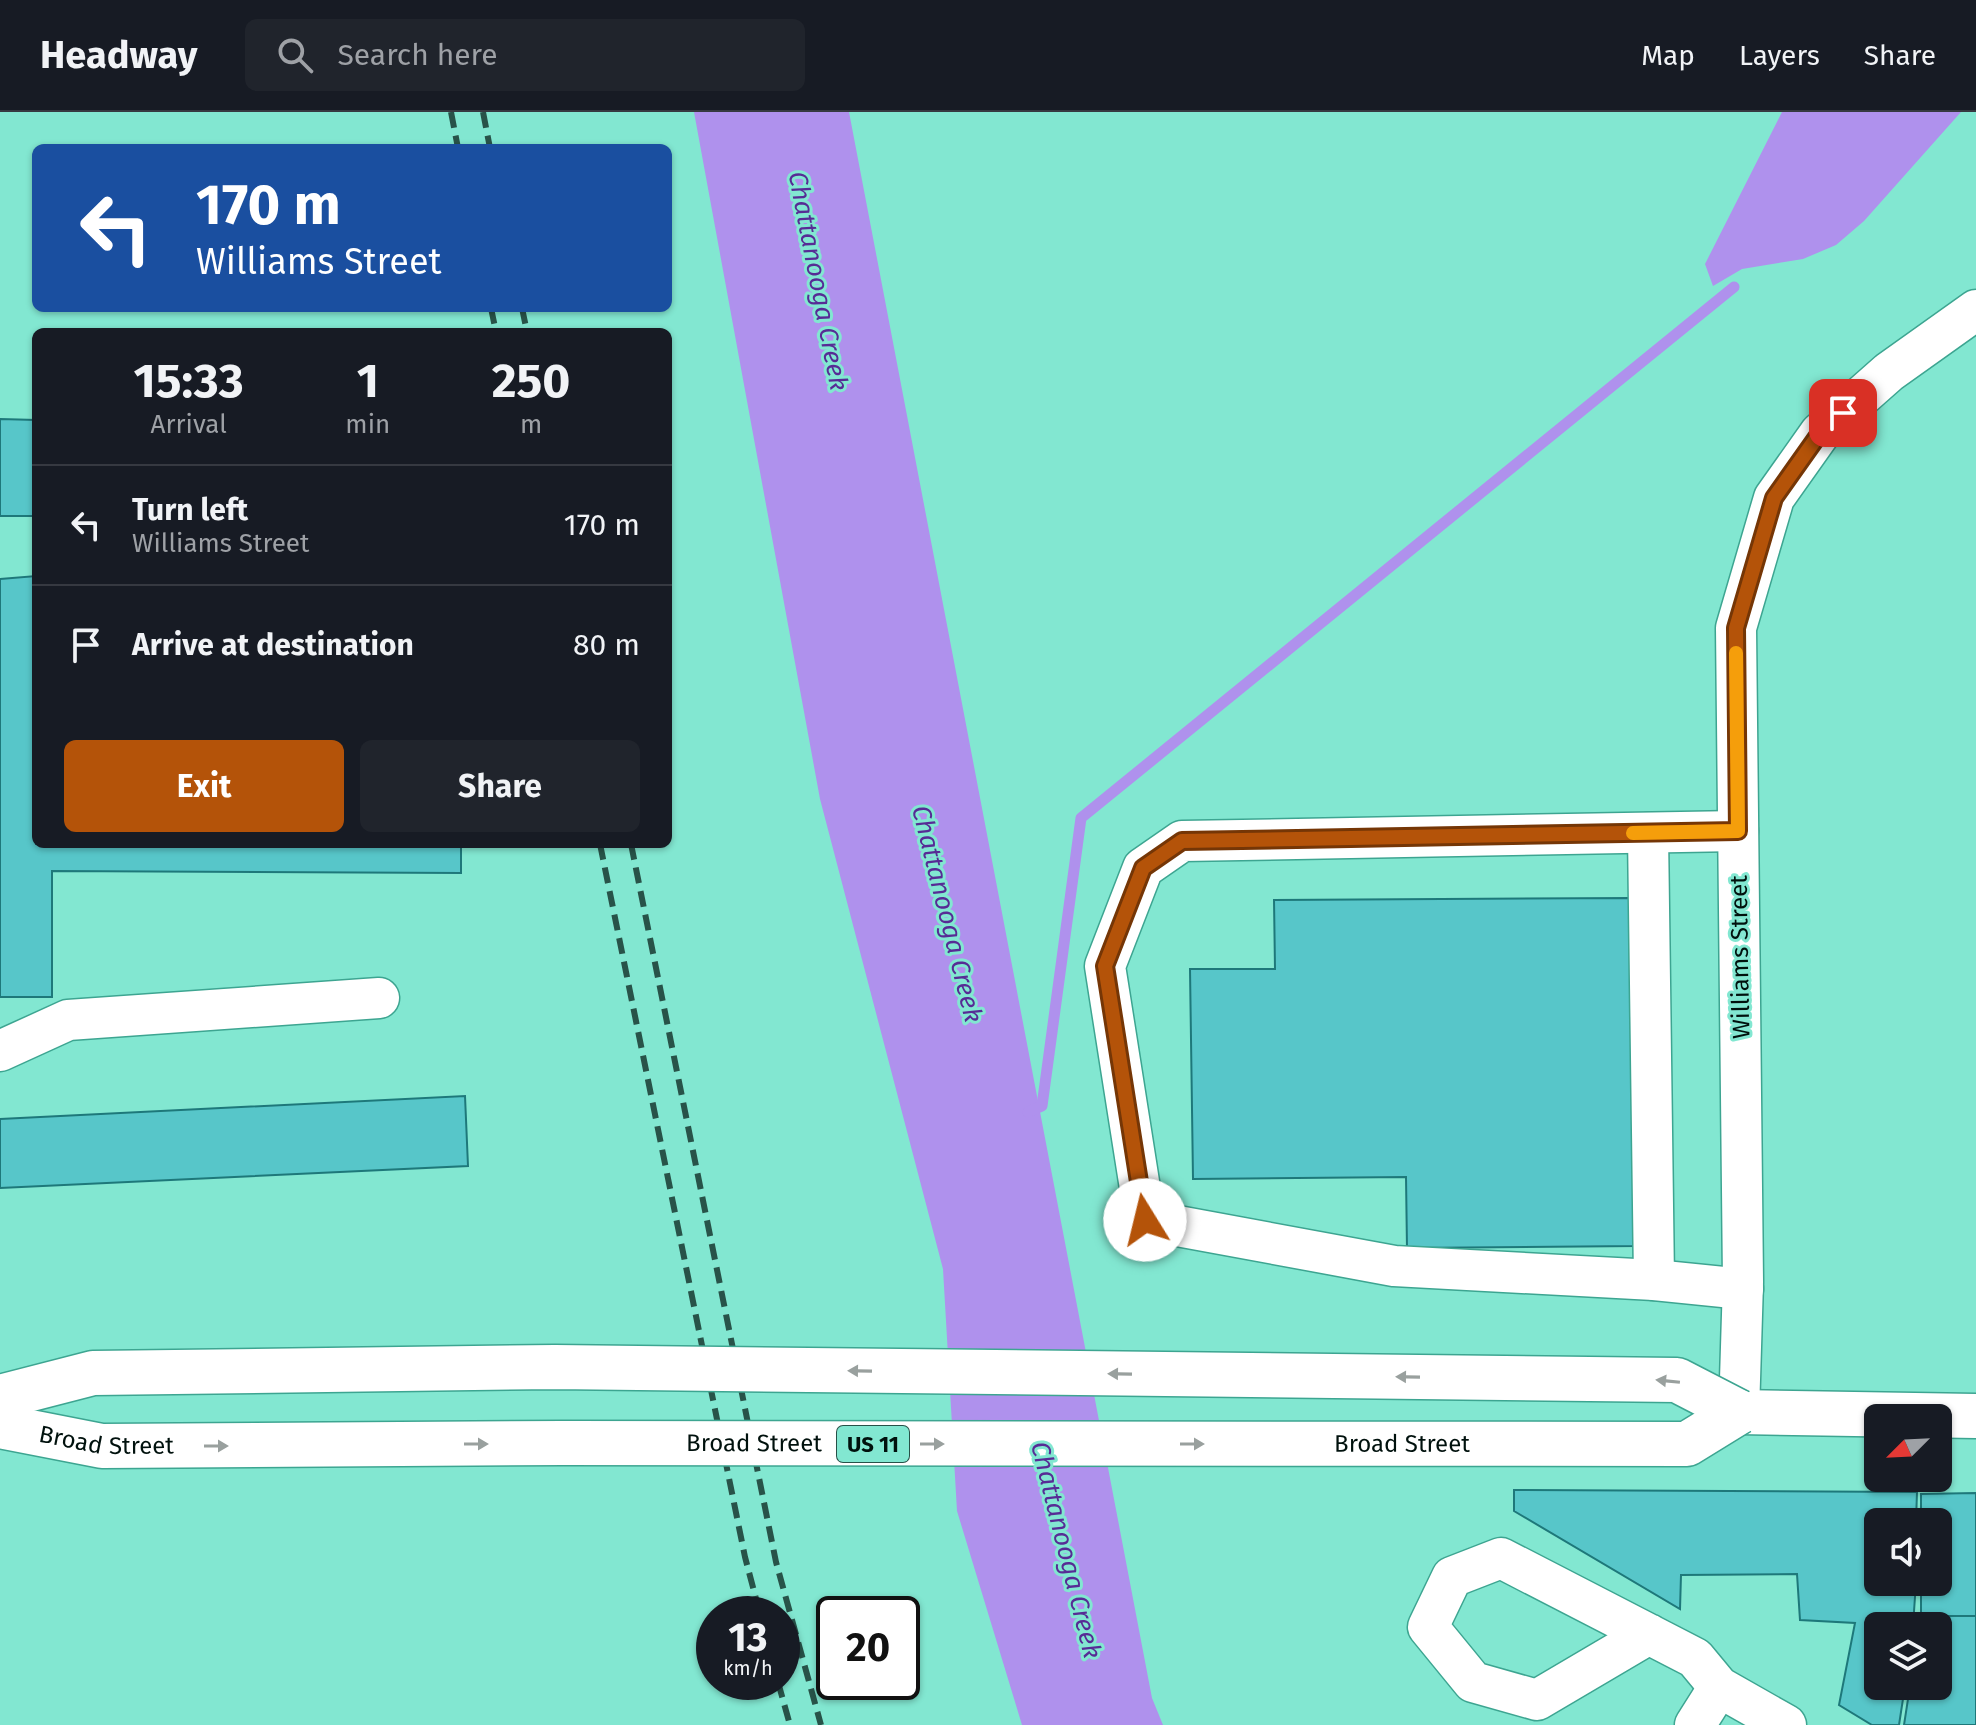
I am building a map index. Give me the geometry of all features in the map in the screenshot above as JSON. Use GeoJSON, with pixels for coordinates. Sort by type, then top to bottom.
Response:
{"type":"FeatureCollection","features":[{"type":"Feature","properties":{"kind":"main road","name":"Broad Street"},"geometry":{"type":"LineString","coordinates":[[0,1397],[93,1373],[555,1367],[1677,1380],[1739,1412],[1976,1416]]}},
{"type":"Feature","properties":{"kind":"main road","name":"Broad Street"},"geometry":{"type":"LineString","coordinates":[[0,1426],[102,1446],[547,1443],[1687,1444],[1739,1412]]}},
{"type":"Feature","properties":{"kind":"street","name":"Williams Street"},"geometry":{"type":"LineString","coordinates":[[1739,1412],[1743,1289],[1736,628],[1774,498],[1820,433],[1889,372],[1976,310]]}},
{"type":"Feature","properties":{"kind":"street"},"geometry":{"type":"LineString","coordinates":[[1738,831],[1182,841],[1143,868],[1105,966],[1145,1220],[1394,1266],[1654,1280],[1743,1289]]}},
{"type":"Feature","properties":{"kind":"street"},"geometry":{"type":"LineString","coordinates":[[1648,833],[1654,1280]]}},
{"type":"Feature","properties":{"kind":"street"},"geometry":{"type":"LineString","coordinates":[[0,1051],[68,1020],[379,998]]}},
{"type":"Feature","properties":{"kind":"street"},"geometry":{"type":"LineString","coordinates":[[1649,1634],[1537,1700],[1473,1682],[1428,1627],[1452,1577],[1501,1558],[1649,1634],[1695,1658],[1719,1687],[1786,1725]]}},
{"type":"Feature","properties":{"kind":"street"},"geometry":{"type":"LineString","coordinates":[[1695,1725],[1719,1687]]}},
{"type":"Feature","properties":{"kind":"water","name":"Chattanooga Creek"},"geometry":{"type":"Polygon","coordinates":[[[694,112],[849,112],[1152,1698],[1163,1725],[1022,1725],[957,1511],[943,1269],[820,799],[694,112]]]}},
{"type":"Feature","properties":{"kind":"water"},"geometry":{"type":"Polygon","coordinates":[[[1782,112],[1961,112],[1864,221],[1836,245],[1803,259],[1742,269],[1713,286],[1705,264],[1782,112]]]}},
{"type":"Feature","properties":{"kind":"building"},"geometry":{"type":"Polygon","coordinates":[[[0,419],[32,420],[32,516],[0,516],[0,419]]]}},
{"type":"Feature","properties":{"kind":"building"},"geometry":{"type":"Polygon","coordinates":[[[32,576],[32,848],[461,848],[461,873],[52,871],[52,997],[0,997],[0,579],[32,576]]]}},
{"type":"Feature","properties":{"kind":"building"},"geometry":{"type":"Polygon","coordinates":[[[1633,898],[1637,1246],[1407,1248],[1406,1177],[1193,1179],[1190,969],[1275,969],[1274,900],[1633,898]]]}},
{"type":"Feature","properties":{"kind":"building"},"geometry":{"type":"Polygon","coordinates":[[[465,1096],[468,1166],[0,1188],[0,1119],[465,1096]]]}},
{"type":"Feature","properties":{"kind":"building"},"geometry":{"type":"Polygon","coordinates":[[[1514,1490],[1917,1492],[1916,1508],[1864,1508],[1864,1596],[1915,1596],[1914,1612],[1864,1612],[1864,1700],[1903,1700],[1899,1725],[1872,1725],[1839,1705],[1855,1623],[1800,1620],[1797,1574],[1681,1575],[1680,1609],[1514,1511],[1514,1490]]]}},
{"type":"Feature","properties":{"kind":"building"},"geometry":{"type":"Polygon","coordinates":[[[1976,1493],[1976,1616],[1921,1612],[1921,1596],[1952,1596],[1952,1508],[1921,1508],[1921,1494],[1976,1493]]]}},
{"type":"Feature","properties":{"kind":"building"},"geometry":{"type":"Polygon","coordinates":[[[1952,1616],[1976,1616],[1976,1725],[1904,1725],[1908,1700],[1952,1700],[1952,1616]]]}},
{"type":"Feature","properties":{"kind":"waterway"},"geometry":{"type":"LineString","coordinates":[[1028,1112],[1042,1106],[1081,818],[1734,287]]}},
{"type":"Feature","properties":{"kind":"railway"},"geometry":{"type":"LineString","coordinates":[[451,112],[457,144]]}},
{"type":"Feature","properties":{"kind":"railway"},"geometry":{"type":"LineString","coordinates":[[483,112],[489,144]]}},
{"type":"Feature","properties":{"kind":"railway"},"geometry":{"type":"LineString","coordinates":[[492,312],[495,328]]}},
{"type":"Feature","properties":{"kind":"railway"},"geometry":{"type":"LineString","coordinates":[[523,312],[526,328]]}},
{"type":"Feature","properties":{"kind":"railway"},"geometry":{"type":"LineString","coordinates":[[601,848],[755,1596]]}},
{"type":"Feature","properties":{"kind":"railway"},"geometry":{"type":"LineString","coordinates":[[632,848],[776,1562],[821,1725]]}},
{"type":"Feature","properties":{"kind":"railway"},"geometry":{"type":"LineString","coordinates":[[783,1700],[790,1725]]}},
{"type":"Feature","properties":{"kind":"slow traffic"},"geometry":{"type":"LineString","coordinates":[[1633,833],[1738,831],[1736,653]]}},
{"type":"Feature","properties":{"kind":"route"},"geometry":{"type":"LineString","coordinates":[[1145,1220],[1105,966],[1143,868],[1182,841],[1738,831],[1736,628],[1774,498],[1820,433],[1843,413]]}}]}
